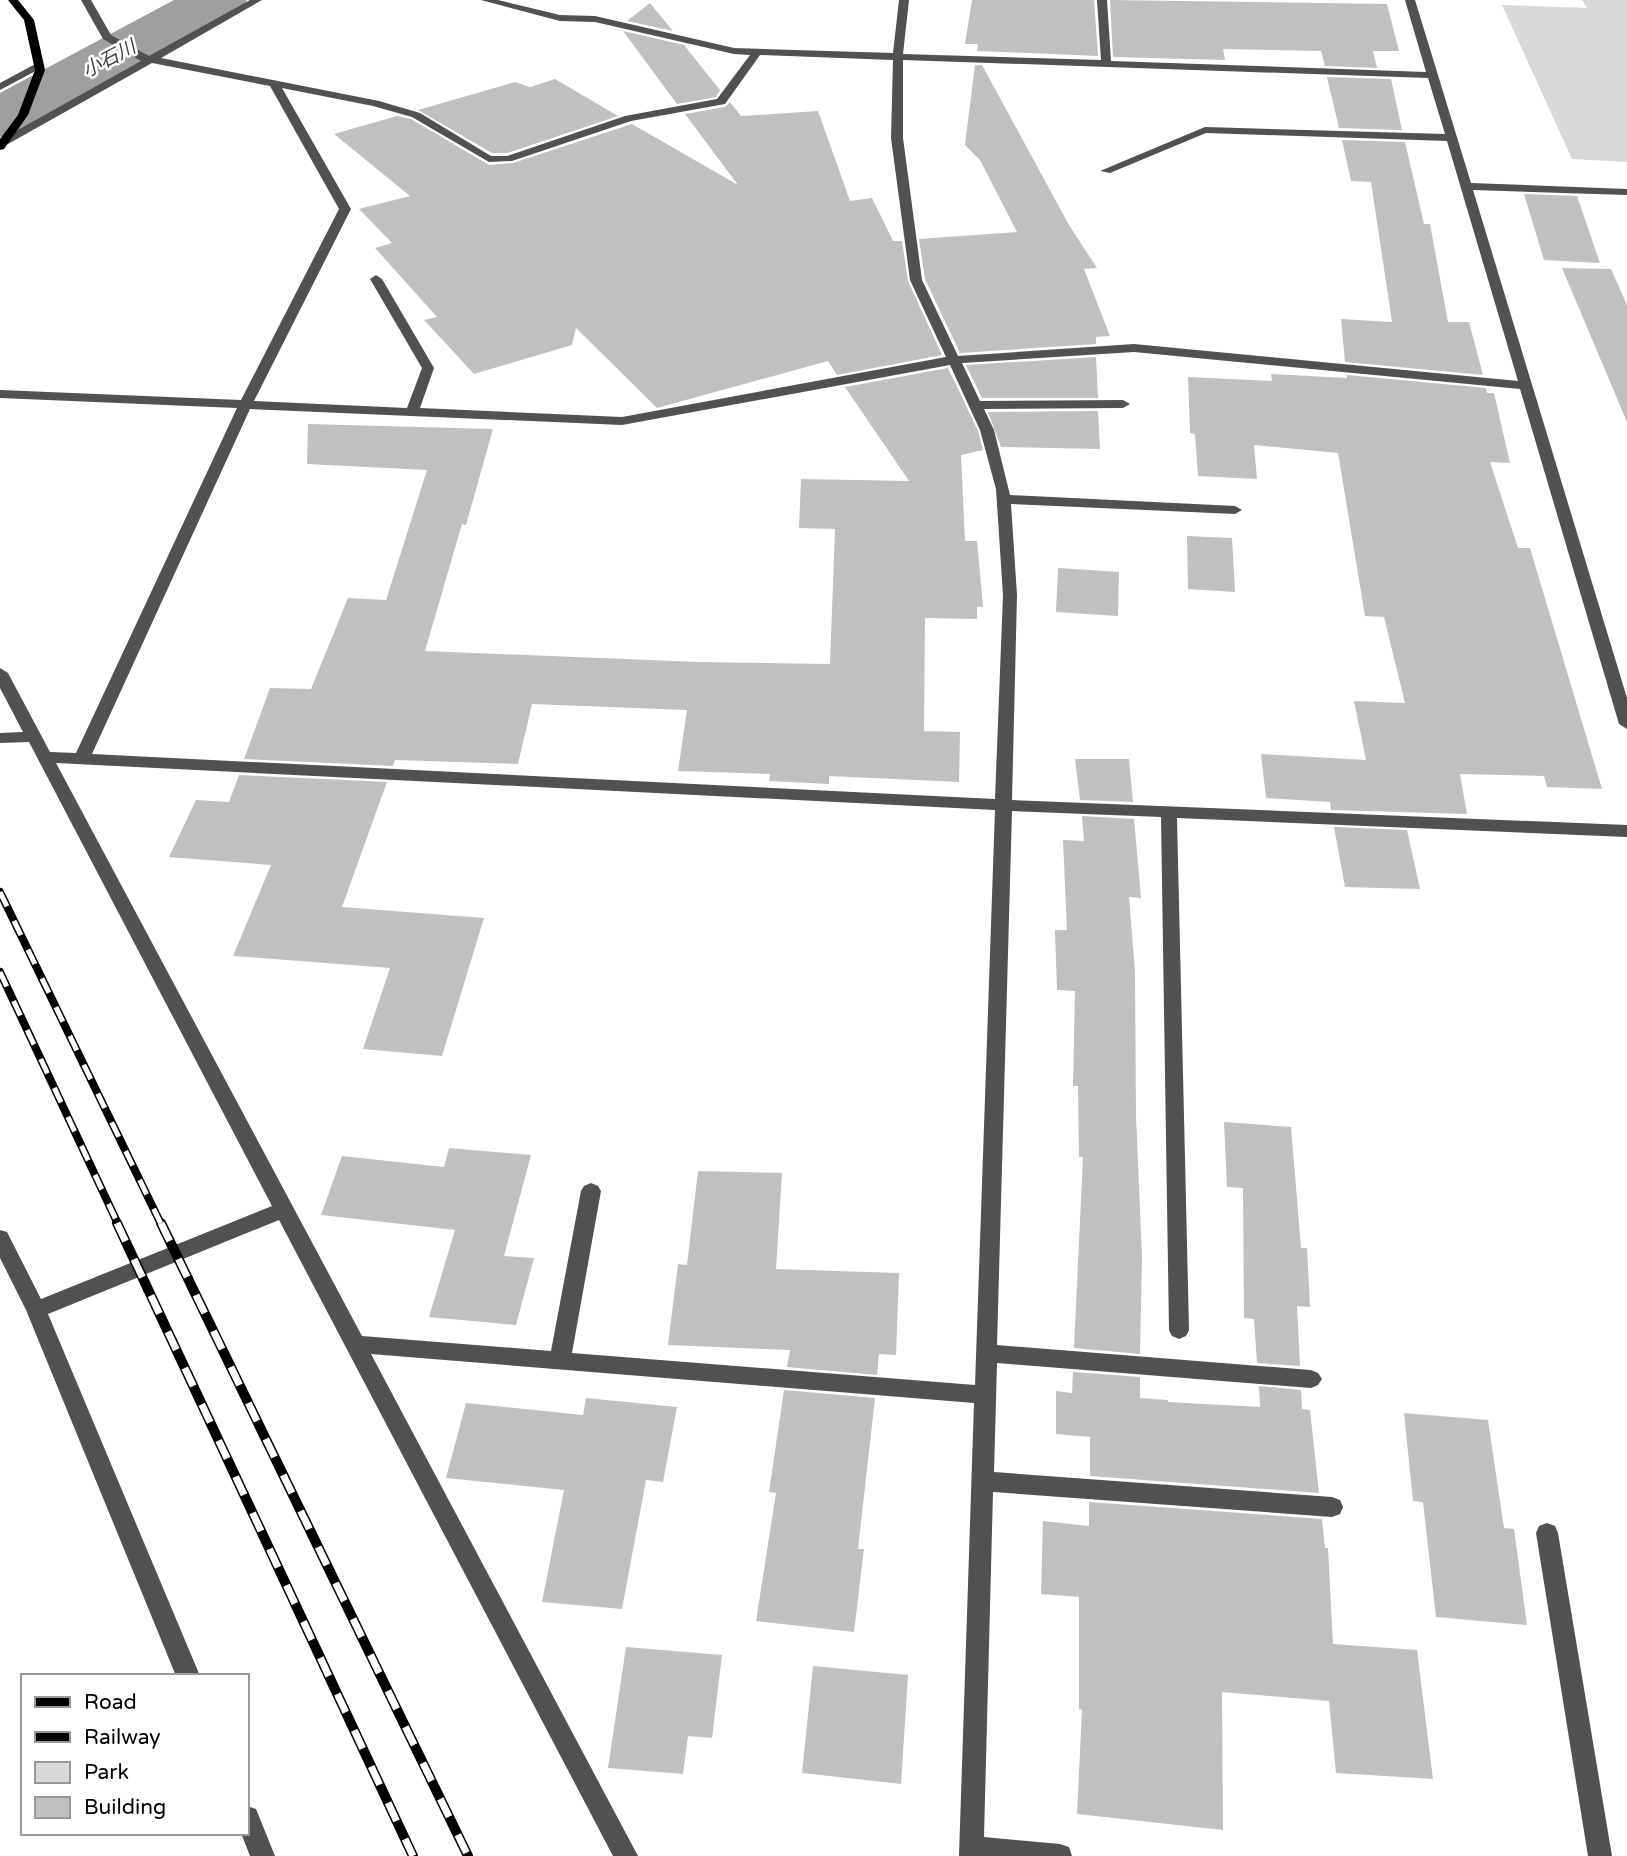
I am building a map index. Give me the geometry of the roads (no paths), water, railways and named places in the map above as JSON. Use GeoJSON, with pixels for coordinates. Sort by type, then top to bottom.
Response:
{"type":"FeatureCollection","features":[{"type":"Feature","properties":{"kind":"main road"},"geometry":{"type":"LineString","coordinates":[[4,141],[23,115],[40,68],[29,20],[13,0]]}},
{"type":"Feature","properties":{"kind":"street"},"geometry":{"type":"LineString","coordinates":[[86,0],[107,37],[147,59],[375,103],[416,115],[489,159],[508,159],[629,118],[721,102],[758,51]]}},
{"type":"Feature","properties":{"kind":"street"},"geometry":{"type":"LineString","coordinates":[[4,141],[257,0]]}},
{"type":"Feature","properties":{"kind":"street"},"geometry":{"type":"LineString","coordinates":[[486,0],[560,18],[595,19],[734,51],[1433,75]]}},
{"type":"Feature","properties":{"kind":"street"},"geometry":{"type":"LineString","coordinates":[[904,0],[898,56],[897,138],[916,280],[987,430],[1004,499],[1010,595],[971,1853],[1060,1856]]}},
{"type":"Feature","properties":{"kind":"street"},"geometry":{"type":"LineString","coordinates":[[1102,0],[1106,64]]}},
{"type":"Feature","properties":{"kind":"street"},"geometry":{"type":"LineString","coordinates":[[1410,0],[1627,724]]}},
{"type":"Feature","properties":{"kind":"street"},"geometry":{"type":"LineString","coordinates":[[0,87],[40,68]]}},
{"type":"Feature","properties":{"kind":"street"},"geometry":{"type":"LineString","coordinates":[[82,758],[245,405],[345,209],[274,84]]}},
{"type":"Feature","properties":{"kind":"street"},"geometry":{"type":"LineString","coordinates":[[1106,171],[1205,130],[1452,138]]}},
{"type":"Feature","properties":{"kind":"street"},"geometry":{"type":"LineString","coordinates":[[1466,186],[1627,192]]}},
{"type":"Feature","properties":{"kind":"street"},"geometry":{"type":"LineString","coordinates":[[376,279],[428,368],[412,412]]}},
{"type":"Feature","properties":{"kind":"street"},"geometry":{"type":"LineString","coordinates":[[0,394],[622,421],[953,360],[1134,348],[1526,387]]}},
{"type":"Feature","properties":{"kind":"street"},"geometry":{"type":"LineString","coordinates":[[975,405],[1123,404]]}},
{"type":"Feature","properties":{"kind":"street"},"geometry":{"type":"LineString","coordinates":[[1004,499],[1235,510]]}},
{"type":"Feature","properties":{"kind":"street"},"geometry":{"type":"LineString","coordinates":[[0,673],[626,1856]]}},
{"type":"Feature","properties":{"kind":"street"},"geometry":{"type":"LineString","coordinates":[[0,738],[34,737]]}},
{"type":"Feature","properties":{"kind":"street"},"geometry":{"type":"LineString","coordinates":[[44,757],[1002,805],[1627,831]]}},
{"type":"Feature","properties":{"kind":"street"},"geometry":{"type":"LineString","coordinates":[[1169,812],[1179,1330]]}},
{"type":"Feature","properties":{"kind":"street"},"geometry":{"type":"LineString","coordinates":[[560,1361],[591,1191]]}},
{"type":"Feature","properties":{"kind":"street"},"geometry":{"type":"LineString","coordinates":[[37,1310],[284,1209]]}},
{"type":"Feature","properties":{"kind":"street"},"geometry":{"type":"LineString","coordinates":[[0,1238],[37,1310],[187,1674]]}},
{"type":"Feature","properties":{"kind":"street"},"geometry":{"type":"LineString","coordinates":[[355,1344],[985,1395]]}},
{"type":"Feature","properties":{"kind":"street"},"geometry":{"type":"LineString","coordinates":[[986,1353],[1311,1379]]}},
{"type":"Feature","properties":{"kind":"street"},"geometry":{"type":"LineString","coordinates":[[983,1481],[1332,1507]]}},
{"type":"Feature","properties":{"kind":"street"},"geometry":{"type":"LineString","coordinates":[[1547,1533],[1600,1856]]}},
{"type":"Feature","properties":{"kind":"street"},"geometry":{"type":"LineString","coordinates":[[248,1820],[263,1856]]}},
{"type":"Feature","properties":{"kind":"waterway","name":"小石川"},"geometry":{"type":"LineString","coordinates":[[0,118],[218,0]]}},
{"type":"Feature","properties":{"kind":"railway"},"geometry":{"type":"LineString","coordinates":[[0,892],[161,1224]]}},
{"type":"Feature","properties":{"kind":"railway"},"geometry":{"type":"LineString","coordinates":[[0,972],[118,1224]]}},
{"type":"Feature","properties":{"kind":"railway"},"geometry":{"type":"LineString","coordinates":[[117,1223],[413,1856]]}},
{"type":"Feature","properties":{"kind":"railway"},"geometry":{"type":"LineString","coordinates":[[161,1223],[468,1856]]}}]}
